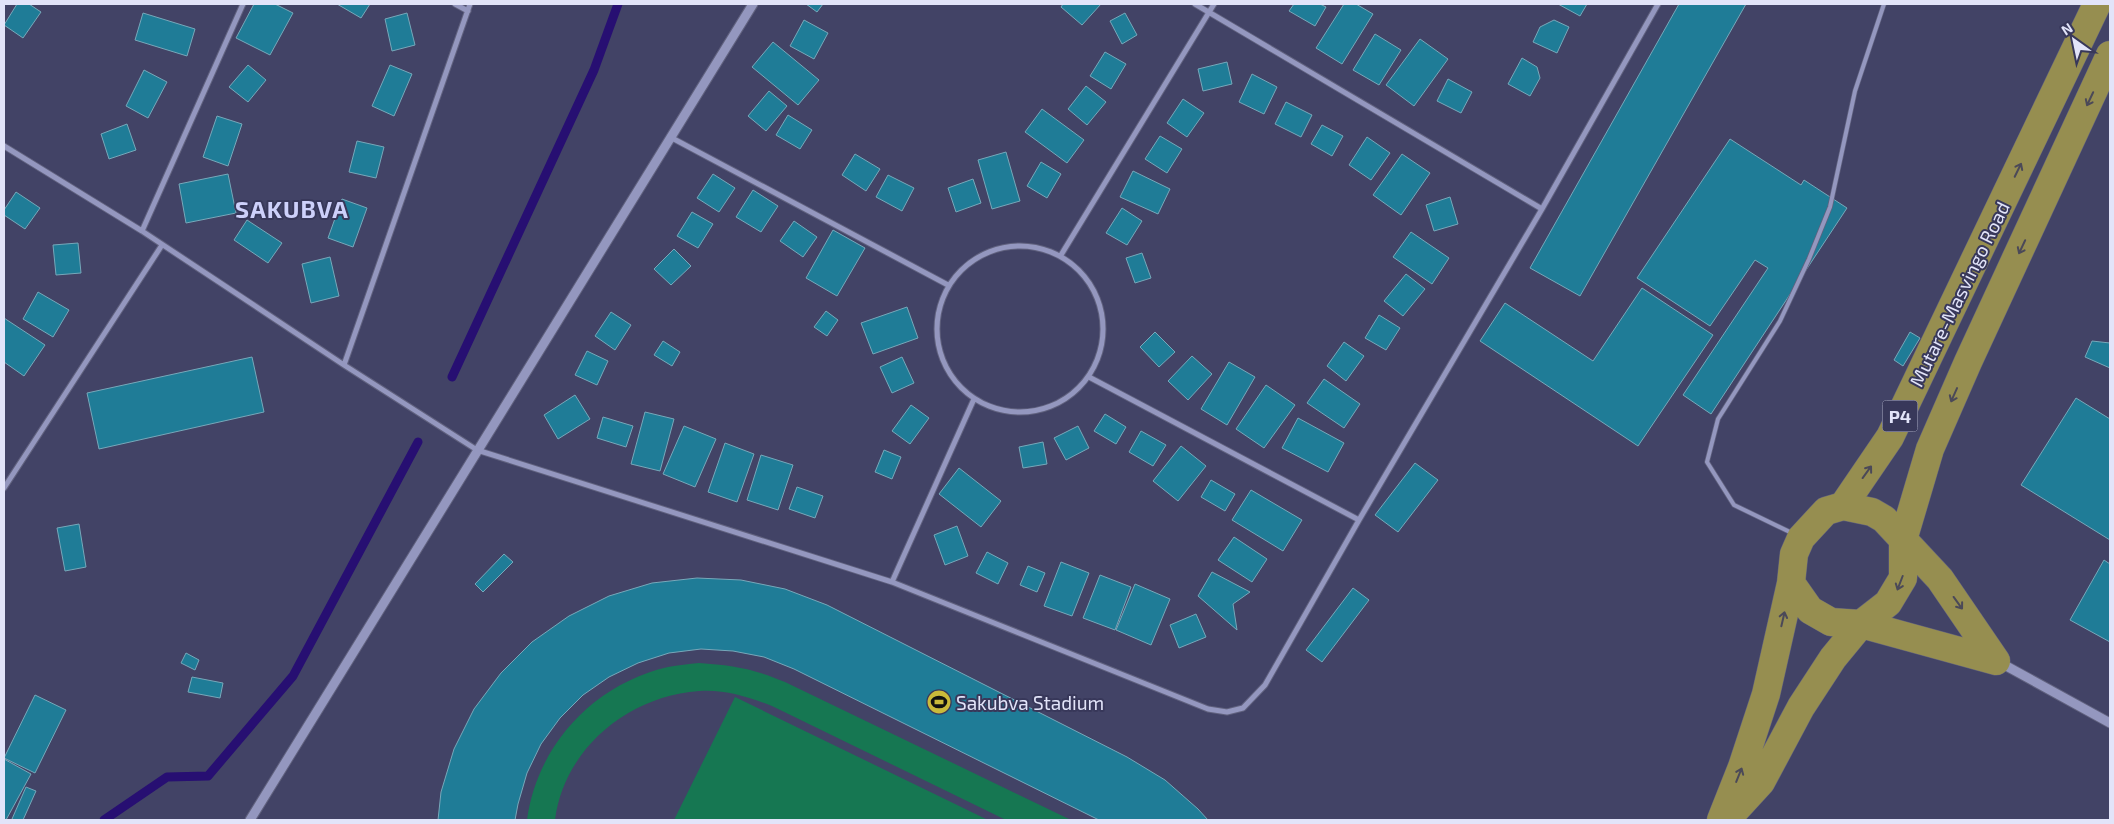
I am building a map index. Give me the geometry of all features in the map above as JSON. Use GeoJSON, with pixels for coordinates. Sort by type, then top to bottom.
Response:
{"type":"FeatureCollection","features":[{"type":"Feature","properties":{"kind":"highway","name":"Mutare-Masvingo Road"},"geometry":{"type":"LineString","coordinates":[[1843,506],[1890,437],[2098,4]]}},
{"type":"Feature","properties":{"kind":"highway","name":"Mutare-Masvingo Road"},"geometry":{"type":"LineString","coordinates":[[1726,820],[1761,782],[1802,707],[1833,658],[1861,624],[1888,603],[1903,578],[1903,540],[1930,449],[1968,362],[2110,55]]}},
{"type":"Feature","properties":{"kind":"highway"},"geometry":{"type":"LineString","coordinates":[[1721,820],[1742,767],[1766,694],[1791,583],[1794,554],[1800,538],[1826,511],[1843,506],[1872,512],[1884,519],[1940,579],[1996,661]]}},
{"type":"Feature","properties":{"kind":"highway"},"geometry":{"type":"LineString","coordinates":[[1791,583],[1810,610],[1831,622],[1861,624],[1996,661]]}},
{"type":"Feature","properties":{"kind":"street"},"geometry":{"type":"LineString","coordinates":[[142,231],[243,4]]}},
{"type":"Feature","properties":{"kind":"street"},"geometry":{"type":"LineString","coordinates":[[455,4],[468,11]]}},
{"type":"Feature","properties":{"kind":"street"},"geometry":{"type":"LineString","coordinates":[[344,365],[470,4]]}},
{"type":"Feature","properties":{"kind":"street"},"geometry":{"type":"LineString","coordinates":[[250,820],[753,4]]}},
{"type":"Feature","properties":{"kind":"street"},"geometry":{"type":"LineString","coordinates":[[1195,4],[1542,209]]}},
{"type":"Feature","properties":{"kind":"street"},"geometry":{"type":"LineString","coordinates":[[1062,255],[1214,4]]}},
{"type":"Feature","properties":{"kind":"street"},"geometry":{"type":"LineString","coordinates":[[4,146],[142,231],[344,365],[478,450],[892,582],[1208,709],[1227,712],[1243,708],[1265,684],[1542,209],[1658,4]]}},
{"type":"Feature","properties":{"kind":"street"},"geometry":{"type":"LineString","coordinates":[[672,138],[948,285]]}},
{"type":"Feature","properties":{"kind":"street"},"geometry":{"type":"LineString","coordinates":[[4,488],[162,245]]}},
{"type":"Feature","properties":{"kind":"street"},"geometry":{"type":"LineString","coordinates":[[1012,245],[1038,246],[1062,255],[1083,273],[1098,296],[1104,324],[1101,351],[1089,376],[1071,395],[1049,407],[1023,412],[998,410],[974,399],[955,382],[942,360],[936,335],[939,309],[948,285],[965,266],[987,252],[1012,245]]}},
{"type":"Feature","properties":{"kind":"street"},"geometry":{"type":"LineString","coordinates":[[1089,376],[1359,520]]}},
{"type":"Feature","properties":{"kind":"street"},"geometry":{"type":"LineString","coordinates":[[892,582],[974,399]]}},
{"type":"Feature","properties":{"kind":"street"},"geometry":{"type":"LineString","coordinates":[[1996,661],[2110,723]]}},
{"type":"Feature","properties":{"kind":"lane"},"geometry":{"type":"LineString","coordinates":[[1800,538],[1734,505],[1707,462],[1718,420],[1780,321],[1810,259],[1830,207],[1855,91],[1884,4]]}},
{"type":"Feature","properties":{"kind":"green space"},"geometry":{"type":"Polygon","coordinates":[[[699,663],[743,668],[785,682],[1071,820],[1006,820],[772,706],[736,694],[718,691],[699,691],[673,695],[648,703],[625,715],[604,731],[586,749],[571,771],[561,794],[555,820],[527,820],[533,793],[543,767],[556,743],[594,703],[616,688],[641,675],[668,667],[699,663]]]}},
{"type":"Feature","properties":{"kind":"green space"},"geometry":{"type":"Polygon","coordinates":[[[735,697],[988,820],[674,820],[735,697]]]}},
{"type":"Feature","properties":{"kind":"building"},"geometry":{"type":"Polygon","coordinates":[[[17,4],[29,4],[41,12],[23,38],[4,25],[17,4]]]}},
{"type":"Feature","properties":{"kind":"building"},"geometry":{"type":"Polygon","coordinates":[[[254,4],[275,4],[293,13],[270,55],[236,38],[254,4]]]}},
{"type":"Feature","properties":{"kind":"building"},"geometry":{"type":"Polygon","coordinates":[[[337,4],[370,4],[361,18],[337,4]]]}},
{"type":"Feature","properties":{"kind":"building"},"geometry":{"type":"Polygon","coordinates":[[[806,4],[823,4],[817,12],[806,4]]]}},
{"type":"Feature","properties":{"kind":"building"},"geometry":{"type":"Polygon","coordinates":[[[1063,4],[1101,4],[1082,25],[1061,7],[1063,4]]]}},
{"type":"Feature","properties":{"kind":"building"},"geometry":{"type":"Polygon","coordinates":[[[1294,4],[1320,4],[1326,7],[1315,26],[1289,11],[1294,4]]]}},
{"type":"Feature","properties":{"kind":"building"},"geometry":{"type":"Polygon","coordinates":[[[1344,4],[1356,4],[1373,14],[1342,64],[1316,48],[1344,4]]]}},
{"type":"Feature","properties":{"kind":"building"},"geometry":{"type":"Polygon","coordinates":[[[1558,4],[1587,4],[1580,16],[1558,4]]]}},
{"type":"Feature","properties":{"kind":"building"},"geometry":{"type":"Polygon","coordinates":[[[1679,4],[1746,4],[1580,296],[1530,268],[1679,4]]]}},
{"type":"Feature","properties":{"kind":"building"},"geometry":{"type":"Polygon","coordinates":[[[143,13],[195,29],[187,56],[135,40],[143,13]]]}},
{"type":"Feature","properties":{"kind":"building"},"geometry":{"type":"Polygon","coordinates":[[[407,13],[415,45],[392,51],[385,19],[407,13]]]}},
{"type":"Feature","properties":{"kind":"building"},"geometry":{"type":"Polygon","coordinates":[[[1125,13],[1137,35],[1122,44],[1110,21],[1125,13]]]}},
{"type":"Feature","properties":{"kind":"building"},"geometry":{"type":"Polygon","coordinates":[[[804,20],[828,33],[814,59],[790,46],[804,20]]]}},
{"type":"Feature","properties":{"kind":"building"},"geometry":{"type":"Polygon","coordinates":[[[1554,20],[1569,27],[1557,53],[1533,42],[1540,27],[1554,20]]]}},
{"type":"Feature","properties":{"kind":"building"},"geometry":{"type":"Polygon","coordinates":[[[1375,34],[1401,50],[1379,85],[1353,70],[1375,34]]]}},
{"type":"Feature","properties":{"kind":"building"},"geometry":{"type":"Polygon","coordinates":[[[1420,39],[1448,59],[1414,106],[1386,85],[1420,39]]]}},
{"type":"Feature","properties":{"kind":"building"},"geometry":{"type":"Polygon","coordinates":[[[773,42],[819,80],[798,105],[752,67],[773,42]]]}},
{"type":"Feature","properties":{"kind":"building"},"geometry":{"type":"Polygon","coordinates":[[[1105,52],[1126,64],[1111,89],[1090,76],[1105,52]]]}},
{"type":"Feature","properties":{"kind":"building"},"geometry":{"type":"Polygon","coordinates":[[[1522,58],[1537,67],[1540,78],[1530,96],[1508,84],[1522,58]]]}},
{"type":"Feature","properties":{"kind":"building"},"geometry":{"type":"Polygon","coordinates":[[[1227,62],[1232,84],[1203,91],[1198,69],[1227,62]]]}},
{"type":"Feature","properties":{"kind":"building"},"geometry":{"type":"Polygon","coordinates":[[[248,65],[266,80],[248,102],[229,87],[248,65]]]}},
{"type":"Feature","properties":{"kind":"building"},"geometry":{"type":"Polygon","coordinates":[[[390,65],[412,74],[394,116],[372,106],[390,65]]]}},
{"type":"Feature","properties":{"kind":"building"},"geometry":{"type":"Polygon","coordinates":[[[144,70],[167,82],[148,118],[126,106],[144,70]]]}},
{"type":"Feature","properties":{"kind":"building"},"geometry":{"type":"Polygon","coordinates":[[[1252,74],[1277,87],[1264,114],[1239,102],[1252,74]]]}},
{"type":"Feature","properties":{"kind":"building"},"geometry":{"type":"Polygon","coordinates":[[[1448,79],[1472,92],[1461,113],[1437,101],[1448,79]]]}},
{"type":"Feature","properties":{"kind":"building"},"geometry":{"type":"Polygon","coordinates":[[[1086,86],[1106,102],[1087,125],[1068,109],[1086,86]]]}},
{"type":"Feature","properties":{"kind":"building"},"geometry":{"type":"Polygon","coordinates":[[[769,91],[787,106],[766,131],[748,116],[769,91]]]}},
{"type":"Feature","properties":{"kind":"building"},"geometry":{"type":"Polygon","coordinates":[[[1183,99],[1204,113],[1187,137],[1167,123],[1183,99]]]}},
{"type":"Feature","properties":{"kind":"building"},"geometry":{"type":"Polygon","coordinates":[[[1286,102],[1312,115],[1301,137],[1275,124],[1286,102]]]}},
{"type":"Feature","properties":{"kind":"building"},"geometry":{"type":"Polygon","coordinates":[[[1042,109],[1084,140],[1067,163],[1025,132],[1042,109]]]}},
{"type":"Feature","properties":{"kind":"building"},"geometry":{"type":"Polygon","coordinates":[[[788,115],[812,130],[800,149],[776,135],[788,115]]]}},
{"type":"Feature","properties":{"kind":"building"},"geometry":{"type":"Polygon","coordinates":[[[217,116],[242,124],[228,166],[203,157],[217,116]]]}},
{"type":"Feature","properties":{"kind":"building"},"geometry":{"type":"Polygon","coordinates":[[[127,124],[136,150],[109,159],[101,134],[127,124]]]}},
{"type":"Feature","properties":{"kind":"building"},"geometry":{"type":"Polygon","coordinates":[[[1322,125],[1343,136],[1332,156],[1311,144],[1322,125]]]}},
{"type":"Feature","properties":{"kind":"building"},"geometry":{"type":"Polygon","coordinates":[[[1160,136],[1182,149],[1167,173],[1145,159],[1160,136]]]}},
{"type":"Feature","properties":{"kind":"building"},"geometry":{"type":"Polygon","coordinates":[[[1367,137],[1390,153],[1371,180],[1349,165],[1367,137]]]}},
{"type":"Feature","properties":{"kind":"building"},"geometry":{"type":"Polygon","coordinates":[[[1730,139],[1801,185],[1804,180],[1847,208],[1711,414],[1683,395],[1768,268],[1755,260],[1710,326],[1637,278],[1730,139]]]}},
{"type":"Feature","properties":{"kind":"building"},"geometry":{"type":"Polygon","coordinates":[[[357,141],[384,147],[376,178],[349,172],[357,141]]]}},
{"type":"Feature","properties":{"kind":"building"},"geometry":{"type":"Polygon","coordinates":[[[1006,152],[1020,201],[992,209],[978,160],[1006,152]]]}},
{"type":"Feature","properties":{"kind":"building"},"geometry":{"type":"Polygon","coordinates":[[[855,154],[880,169],[866,191],[842,175],[855,154]]]}},
{"type":"Feature","properties":{"kind":"building"},"geometry":{"type":"Polygon","coordinates":[[[1402,154],[1430,173],[1401,215],[1373,195],[1402,154]]]}},
{"type":"Feature","properties":{"kind":"building"},"geometry":{"type":"Polygon","coordinates":[[[1041,162],[1061,174],[1047,198],[1027,186],[1041,162]]]}},
{"type":"Feature","properties":{"kind":"building"},"geometry":{"type":"Polygon","coordinates":[[[1133,171],[1170,189],[1158,214],[1120,197],[1133,171]]]}},
{"type":"Feature","properties":{"kind":"building"},"geometry":{"type":"Polygon","coordinates":[[[228,174],[236,213],[186,223],[179,184],[228,174]]]}},
{"type":"Feature","properties":{"kind":"building"},"geometry":{"type":"Polygon","coordinates":[[[713,174],[735,188],[719,212],[697,198],[713,174]]]}},
{"type":"Feature","properties":{"kind":"building"},"geometry":{"type":"Polygon","coordinates":[[[888,175],[914,188],[902,211],[876,197],[888,175]]]}},
{"type":"Feature","properties":{"kind":"building"},"geometry":{"type":"Polygon","coordinates":[[[973,179],[981,203],[956,212],[948,188],[973,179]]]}},
{"type":"Feature","properties":{"kind":"building"},"geometry":{"type":"Polygon","coordinates":[[[753,190],[778,206],[761,232],[736,217],[753,190]]]}},
{"type":"Feature","properties":{"kind":"building"},"geometry":{"type":"Polygon","coordinates":[[[16,192],[40,208],[25,229],[4,215],[4,210],[16,192]]]}},
{"type":"Feature","properties":{"kind":"building"},"geometry":{"type":"Polygon","coordinates":[[[1450,197],[1458,224],[1434,231],[1426,205],[1450,197]]]}},
{"type":"Feature","properties":{"kind":"building"},"geometry":{"type":"Polygon","coordinates":[[[342,199],[367,208],[353,247],[328,238],[342,199]]]}},
{"type":"Feature","properties":{"kind":"building"},"geometry":{"type":"Polygon","coordinates":[[[1122,208],[1142,221],[1127,245],[1106,233],[1122,208]]]}},
{"type":"Feature","properties":{"kind":"building"},"geometry":{"type":"Polygon","coordinates":[[[692,212],[713,224],[698,248],[677,236],[692,212]]]}},
{"type":"Feature","properties":{"kind":"building"},"geometry":{"type":"Polygon","coordinates":[[[247,220],[282,243],[268,263],[234,240],[247,220]]]}},
{"type":"Feature","properties":{"kind":"building"},"geometry":{"type":"Polygon","coordinates":[[[794,221],[817,237],[803,257],[780,241],[794,221]]]}},
{"type":"Feature","properties":{"kind":"building"},"geometry":{"type":"Polygon","coordinates":[[[833,230],[865,248],[837,296],[806,278],[833,230]]]}},
{"type":"Feature","properties":{"kind":"building"},"geometry":{"type":"Polygon","coordinates":[[[1411,232],[1449,258],[1432,284],[1393,257],[1411,232]]]}},
{"type":"Feature","properties":{"kind":"building"},"geometry":{"type":"Polygon","coordinates":[[[78,243],[81,273],[56,275],[53,245],[78,243]]]}},
{"type":"Feature","properties":{"kind":"building"},"geometry":{"type":"Polygon","coordinates":[[[674,249],[691,266],[671,285],[654,269],[674,249]]]}},
{"type":"Feature","properties":{"kind":"building"},"geometry":{"type":"Polygon","coordinates":[[[1142,253],[1151,278],[1135,283],[1126,258],[1142,253]]]}},
{"type":"Feature","properties":{"kind":"building"},"geometry":{"type":"Polygon","coordinates":[[[330,257],[339,296],[311,303],[302,264],[330,257]]]}},
{"type":"Feature","properties":{"kind":"building"},"geometry":{"type":"Polygon","coordinates":[[[1406,274],[1425,289],[1403,316],[1384,301],[1406,274]]]}},
{"type":"Feature","properties":{"kind":"building"},"geometry":{"type":"Polygon","coordinates":[[[1642,288],[1713,335],[1638,446],[1480,341],[1505,303],[1593,361],[1642,288]]]}},
{"type":"Feature","properties":{"kind":"building"},"geometry":{"type":"Polygon","coordinates":[[[38,292],[69,310],[53,337],[23,319],[38,292]]]}},
{"type":"Feature","properties":{"kind":"building"},"geometry":{"type":"Polygon","coordinates":[[[907,307],[918,338],[873,354],[861,323],[907,307]]]}},
{"type":"Feature","properties":{"kind":"building"},"geometry":{"type":"Polygon","coordinates":[[[826,311],[838,320],[827,336],[814,327],[826,311]]]}},
{"type":"Feature","properties":{"kind":"building"},"geometry":{"type":"Polygon","coordinates":[[[611,312],[631,325],[615,350],[595,336],[611,312]]]}},
{"type":"Feature","properties":{"kind":"building"},"geometry":{"type":"Polygon","coordinates":[[[1379,315],[1400,328],[1386,350],[1365,338],[1379,315]]]}},
{"type":"Feature","properties":{"kind":"building"},"geometry":{"type":"Polygon","coordinates":[[[4,318],[45,345],[24,376],[4,362],[4,318]]]}},
{"type":"Feature","properties":{"kind":"building"},"geometry":{"type":"Polygon","coordinates":[[[1155,332],[1175,352],[1159,367],[1140,347],[1155,332]]]}},
{"type":"Feature","properties":{"kind":"building"},"geometry":{"type":"Polygon","coordinates":[[[1910,332],[1920,338],[1903,366],[1894,360],[1910,332]]]}},
{"type":"Feature","properties":{"kind":"building"},"geometry":{"type":"Polygon","coordinates":[[[663,341],[680,352],[672,366],[654,355],[663,341]]]}},
{"type":"Feature","properties":{"kind":"building"},"geometry":{"type":"Polygon","coordinates":[[[2092,341],[2110,343],[2110,368],[2085,357],[2092,341]]]}},
{"type":"Feature","properties":{"kind":"building"},"geometry":{"type":"Polygon","coordinates":[[[1344,342],[1364,356],[1346,381],[1327,366],[1344,342]]]}},
{"type":"Feature","properties":{"kind":"building"},"geometry":{"type":"Polygon","coordinates":[[[587,351],[608,361],[597,385],[575,375],[587,351]]]}},
{"type":"Feature","properties":{"kind":"building"},"geometry":{"type":"Polygon","coordinates":[[[1192,356],[1212,374],[1188,400],[1168,381],[1192,356]]]}},
{"type":"Feature","properties":{"kind":"building"},"geometry":{"type":"Polygon","coordinates":[[[252,357],[264,412],[99,449],[87,393],[252,357]]]}},
{"type":"Feature","properties":{"kind":"building"},"geometry":{"type":"Polygon","coordinates":[[[902,357],[914,383],[892,393],[880,367],[902,357]]]}},
{"type":"Feature","properties":{"kind":"building"},"geometry":{"type":"Polygon","coordinates":[[[1229,362],[1255,377],[1227,425],[1201,409],[1229,362]]]}},
{"type":"Feature","properties":{"kind":"building"},"geometry":{"type":"Polygon","coordinates":[[[1324,379],[1360,404],[1344,428],[1307,403],[1324,379]]]}},
{"type":"Feature","properties":{"kind":"building"},"geometry":{"type":"Polygon","coordinates":[[[1266,385],[1295,405],[1264,448],[1236,429],[1266,385]]]}},
{"type":"Feature","properties":{"kind":"building"},"geometry":{"type":"Polygon","coordinates":[[[575,395],[590,419],[558,439],[544,415],[575,395]]]}},
{"type":"Feature","properties":{"kind":"building"},"geometry":{"type":"Polygon","coordinates":[[[2076,398],[2110,419],[2110,540],[2021,485],[2076,398]]]}},
{"type":"Feature","properties":{"kind":"building"},"geometry":{"type":"Polygon","coordinates":[[[911,405],[929,418],[910,444],[892,431],[911,405]]]}},
{"type":"Feature","properties":{"kind":"building"},"geometry":{"type":"Polygon","coordinates":[[[645,412],[674,419],[660,471],[631,464],[645,412]]]}},
{"type":"Feature","properties":{"kind":"building"},"geometry":{"type":"Polygon","coordinates":[[[1105,414],[1126,427],[1116,444],[1094,431],[1105,414]]]}},
{"type":"Feature","properties":{"kind":"building"},"geometry":{"type":"Polygon","coordinates":[[[603,417],[633,426],[626,447],[597,438],[603,417]]]}},
{"type":"Feature","properties":{"kind":"building"},"geometry":{"type":"Polygon","coordinates":[[[1298,418],[1344,443],[1328,472],[1282,448],[1298,418]]]}},
{"type":"Feature","properties":{"kind":"building"},"geometry":{"type":"Polygon","coordinates":[[[684,426],[716,439],[695,487],[663,474],[684,426]]]}},
{"type":"Feature","properties":{"kind":"building"},"geometry":{"type":"Polygon","coordinates":[[[1078,426],[1089,448],[1066,460],[1054,438],[1078,426]]]}},
{"type":"Feature","properties":{"kind":"building"},"geometry":{"type":"Polygon","coordinates":[[[1141,431],[1166,445],[1153,466],[1129,452],[1141,431]]]}},
{"type":"Feature","properties":{"kind":"building"},"geometry":{"type":"Polygon","coordinates":[[[1043,442],[1047,464],[1023,468],[1019,447],[1043,442]]]}},
{"type":"Feature","properties":{"kind":"building"},"geometry":{"type":"Polygon","coordinates":[[[725,443],[754,454],[737,502],[708,492],[725,443]]]}},
{"type":"Feature","properties":{"kind":"building"},"geometry":{"type":"Polygon","coordinates":[[[1181,446],[1206,466],[1178,501],[1153,481],[1181,446]]]}},
{"type":"Feature","properties":{"kind":"building"},"geometry":{"type":"Polygon","coordinates":[[[884,450],[901,457],[892,479],[875,472],[884,450]]]}},
{"type":"Feature","properties":{"kind":"building"},"geometry":{"type":"Polygon","coordinates":[[[761,455],[793,465],[778,510],[747,500],[761,455]]]}},
{"type":"Feature","properties":{"kind":"building"},"geometry":{"type":"Polygon","coordinates":[[[1415,463],[1438,480],[1398,532],[1375,515],[1415,463]]]}},
{"type":"Feature","properties":{"kind":"building"},"geometry":{"type":"Polygon","coordinates":[[[959,468],[1001,501],[981,527],[939,494],[959,468]]]}},
{"type":"Feature","properties":{"kind":"building"},"geometry":{"type":"Polygon","coordinates":[[[1211,480],[1235,494],[1225,511],[1201,497],[1211,480]]]}},
{"type":"Feature","properties":{"kind":"building"},"geometry":{"type":"Polygon","coordinates":[[[797,487],[823,496],[815,518],[789,509],[797,487]]]}},
{"type":"Feature","properties":{"kind":"building"},"geometry":{"type":"Polygon","coordinates":[[[1251,490],[1302,520],[1283,551],[1232,520],[1251,490]]]}},
{"type":"Feature","properties":{"kind":"building"},"geometry":{"type":"Polygon","coordinates":[[[79,524],[86,567],[65,571],[57,528],[79,524]]]}},
{"type":"Feature","properties":{"kind":"building"},"geometry":{"type":"Polygon","coordinates":[[[957,526],[968,556],[945,565],[934,535],[957,526]]]}},
{"type":"Feature","properties":{"kind":"building"},"geometry":{"type":"Polygon","coordinates":[[[1234,537],[1267,559],[1252,582],[1218,560],[1234,537]]]}},
{"type":"Feature","properties":{"kind":"building"},"geometry":{"type":"Polygon","coordinates":[[[987,552],[1008,563],[998,584],[976,573],[987,552]]]}},
{"type":"Feature","properties":{"kind":"building"},"geometry":{"type":"Polygon","coordinates":[[[504,554],[513,562],[483,592],[475,584],[504,554]]]}},
{"type":"Feature","properties":{"kind":"building"},"geometry":{"type":"Polygon","coordinates":[[[2104,560],[2110,564],[2110,642],[2070,620],[2104,560]]]}},
{"type":"Feature","properties":{"kind":"building"},"geometry":{"type":"Polygon","coordinates":[[[1061,562],[1089,573],[1072,616],[1044,606],[1061,562]]]}},
{"type":"Feature","properties":{"kind":"building"},"geometry":{"type":"Polygon","coordinates":[[[1028,566],[1045,573],[1037,592],[1020,585],[1028,566]]]}},
{"type":"Feature","properties":{"kind":"building"},"geometry":{"type":"Polygon","coordinates":[[[1212,572],[1250,592],[1233,604],[1237,630],[1198,596],[1212,572]]]}},
{"type":"Feature","properties":{"kind":"building"},"geometry":{"type":"Polygon","coordinates":[[[1100,575],[1131,587],[1115,630],[1083,618],[1100,575]]]}},
{"type":"Feature","properties":{"kind":"building","name":"Sakubva Stadium"},"geometry":{"type":"Polygon","coordinates":[[[697,578],[741,580],[785,589],[827,605],[1127,757],[1165,780],[1208,820],[1099,820],[794,669],[764,657],[733,651],[701,649],[669,653],[638,663],[609,677],[583,695],[560,718],[541,744],[527,773],[515,820],[438,820],[441,792],[454,749],[474,709],[501,673],[532,642],[569,616],[609,596],[652,583],[697,578]]]}},
{"type":"Feature","properties":{"kind":"building"},"geometry":{"type":"Polygon","coordinates":[[[1135,584],[1170,599],[1151,645],[1116,630],[1135,584]]]}},
{"type":"Feature","properties":{"kind":"building"},"geometry":{"type":"Polygon","coordinates":[[[1353,588],[1369,600],[1322,662],[1306,650],[1353,588]]]}},
{"type":"Feature","properties":{"kind":"building"},"geometry":{"type":"Polygon","coordinates":[[[1196,614],[1206,637],[1179,648],[1170,625],[1196,614]]]}},
{"type":"Feature","properties":{"kind":"building"},"geometry":{"type":"Polygon","coordinates":[[[186,653],[199,660],[195,670],[181,663],[186,653]]]}},
{"type":"Feature","properties":{"kind":"building"},"geometry":{"type":"Polygon","coordinates":[[[192,677],[223,683],[220,698],[188,692],[192,677]]]}},
{"type":"Feature","properties":{"kind":"building"},"geometry":{"type":"Polygon","coordinates":[[[35,695],[66,710],[35,773],[4,758],[35,695]]]}},
{"type":"Feature","properties":{"kind":"building"},"geometry":{"type":"Polygon","coordinates":[[[4,759],[31,774],[6,820],[4,820],[4,759]]]}},
{"type":"Feature","properties":{"kind":"building"},"geometry":{"type":"Polygon","coordinates":[[[26,787],[36,791],[23,820],[12,819],[26,787]]]}},
{"type":"Feature","properties":{"kind":"waterway"},"geometry":{"type":"LineString","coordinates":[[452,377],[594,70],[618,4]]}},
{"type":"Feature","properties":{"kind":"waterway"},"geometry":{"type":"LineString","coordinates":[[104,820],[167,777],[208,776],[293,676],[418,442]]}},
{"type":"Feature","properties":{"kind":"place","name":"Sakubva Stadium"},"geometry":{"type":"Point","coordinates":[939,702]}},
{"type":"Feature","properties":{"kind":"district","name":"SAKUBVA"},"geometry":{"type":"Point","coordinates":[292,208]}}]}
